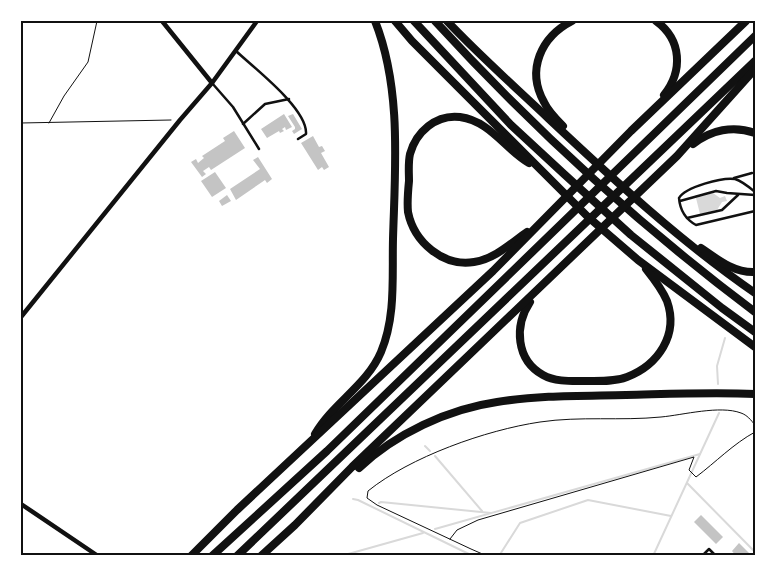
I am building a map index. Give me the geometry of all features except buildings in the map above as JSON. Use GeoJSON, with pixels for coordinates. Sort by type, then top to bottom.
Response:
{"type":"FeatureCollection","features":[{"type":"Feature","properties":{"kind":"highway"},"geometry":{"type":"LineString","coordinates":[[312,441],[321,425],[374,366],[382,350],[390,321],[393,285],[394,144],[392,90],[388,62],[375,21]]}},
{"type":"Feature","properties":{"kind":"highway"},"geometry":{"type":"LineString","coordinates":[[395,21],[586,216],[638,260],[755,348]]}},
{"type":"Feature","properties":{"kind":"highway"},"geometry":{"type":"LineString","coordinates":[[414,21],[511,125],[564,174],[631,235],[755,332]]}},
{"type":"Feature","properties":{"kind":"highway"},"geometry":{"type":"LineString","coordinates":[[436,21],[525,115],[572,160],[646,225],[755,312]]}},
{"type":"Feature","properties":{"kind":"highway"},"geometry":{"type":"LineString","coordinates":[[447,21],[474,50],[583,151],[723,271],[755,293]]}},
{"type":"Feature","properties":{"kind":"highway"},"geometry":{"type":"LineString","coordinates":[[572,21],[550,36],[542,49],[536,69],[536,79],[544,103],[583,151]]}},
{"type":"Feature","properties":{"kind":"highway"},"geometry":{"type":"LineString","coordinates":[[631,131],[669,88],[675,76],[678,55],[676,47],[669,34],[656,21]]}},
{"type":"Feature","properties":{"kind":"highway"},"geometry":{"type":"LineString","coordinates":[[191,556],[494,271],[631,131],[746,21]]}},
{"type":"Feature","properties":{"kind":"highway"},"geometry":{"type":"LineString","coordinates":[[212,556],[327,451],[755,36]]}},
{"type":"Feature","properties":{"kind":"highway"},"geometry":{"type":"LineString","coordinates":[[237,556],[755,61]]}},
{"type":"Feature","properties":{"kind":"highway"},"geometry":{"type":"LineString","coordinates":[[261,556],[295,526],[352,467],[646,187],[677,156],[755,69]]}},
{"type":"Feature","properties":{"kind":"highway"},"geometry":{"type":"LineString","coordinates":[[540,170],[521,158],[490,130],[476,122],[460,117],[446,118],[432,123],[420,132],[413,144],[409,157],[408,211],[413,226],[422,241],[445,259],[458,262],[474,262],[494,256],[541,223]]}},
{"type":"Feature","properties":{"kind":"highway"},"geometry":{"type":"LineString","coordinates":[[677,156],[697,141],[720,131],[735,128],[755,133]]}},
{"type":"Feature","properties":{"kind":"highway"},"geometry":{"type":"LineString","coordinates":[[670,226],[726,265],[746,272],[755,272]]}},
{"type":"Feature","properties":{"kind":"highway"},"geometry":{"type":"LineString","coordinates":[[536,293],[526,307],[519,336],[523,353],[531,366],[544,376],[554,379],[599,381],[625,377],[648,365],[665,345],[669,334],[670,313],[666,300],[658,284],[638,260]]}},
{"type":"Feature","properties":{"kind":"highway"},"geometry":{"type":"LineString","coordinates":[[328,493],[387,446],[434,421],[478,406],[511,400],[556,397],[755,394]]}},
{"type":"Feature","properties":{"kind":"street"},"geometry":{"type":"LineString","coordinates":[[162,21],[212,83]]}},
{"type":"Feature","properties":{"kind":"street"},"geometry":{"type":"LineString","coordinates":[[21,317],[212,83],[257,21]]}},
{"type":"Feature","properties":{"kind":"street"},"geometry":{"type":"LineString","coordinates":[[21,504],[98,556]]}},
{"type":"Feature","properties":{"kind":"lane"},"geometry":{"type":"LineString","coordinates":[[236,51],[289,99],[306,127],[306,134],[298,139]]}},
{"type":"Feature","properties":{"kind":"lane"},"geometry":{"type":"LineString","coordinates":[[212,83],[233,107],[259,148]]}},
{"type":"Feature","properties":{"kind":"lane"},"geometry":{"type":"LineString","coordinates":[[243,124],[265,104],[289,99]]}},
{"type":"Feature","properties":{"kind":"lane"},"geometry":{"type":"LineString","coordinates":[[752,173],[686,191],[681,194],[680,201],[687,218],[696,225],[755,210]]}},
{"type":"Feature","properties":{"kind":"lane"},"geometry":{"type":"LineString","coordinates":[[733,179],[740,181],[755,193]]}},
{"type":"Feature","properties":{"kind":"lane"},"geometry":{"type":"LineString","coordinates":[[680,201],[716,191],[738,194],[755,193]]}},
{"type":"Feature","properties":{"kind":"lane"},"geometry":{"type":"LineString","coordinates":[[687,218],[722,210],[738,194]]}},
{"type":"Feature","properties":{"kind":"lane"},"geometry":{"type":"LineString","coordinates":[[702,556],[709,548],[716,556]]}},
{"type":"Feature","properties":{"kind":"path"},"geometry":{"type":"LineString","coordinates":[[48,124],[64,96],[88,62],[97,21]]}},
{"type":"Feature","properties":{"kind":"path"},"geometry":{"type":"LineString","coordinates":[[21,123],[48,124],[180,120]]}},
{"type":"Feature","properties":{"kind":"path"},"geometry":{"type":"LineString","coordinates":[[487,556],[371,501],[366,495],[368,491],[389,476],[432,454],[495,432],[540,422],[660,417],[713,410],[741,413],[755,425]]}},
{"type":"Feature","properties":{"kind":"path"},"geometry":{"type":"LineString","coordinates":[[450,539],[457,530],[478,520],[694,457],[689,470],[696,477],[717,462],[742,439],[755,432]]}},
{"type":"Feature","properties":{"kind":"shaded area"},"geometry":{"type":"Polygon","coordinates":[[[713,193],[720,198],[725,196],[727,201],[722,202],[717,210],[700,214],[696,198],[713,193]]]}},
{"type":"Feature","properties":{"kind":"waterway"},"geometry":{"type":"LineString","coordinates":[[718,384],[717,366],[725,338]]}},
{"type":"Feature","properties":{"kind":"waterway"},"geometry":{"type":"LineString","coordinates":[[653,556],[719,413]]}},
{"type":"Feature","properties":{"kind":"waterway"},"geometry":{"type":"LineString","coordinates":[[425,446],[430,451]]}},
{"type":"Feature","properties":{"kind":"waterway"},"geometry":{"type":"LineString","coordinates":[[435,529],[700,454]]}},
{"type":"Feature","properties":{"kind":"waterway"},"geometry":{"type":"LineString","coordinates":[[435,456],[482,511]]}},
{"type":"Feature","properties":{"kind":"waterway"},"geometry":{"type":"LineString","coordinates":[[687,483],[755,552]]}},
{"type":"Feature","properties":{"kind":"waterway"},"geometry":{"type":"LineString","coordinates":[[353,499],[473,556]]}},
{"type":"Feature","properties":{"kind":"waterway"},"geometry":{"type":"LineString","coordinates":[[499,556],[520,523],[588,500],[671,516]]}},
{"type":"Feature","properties":{"kind":"waterway"},"geometry":{"type":"LineString","coordinates":[[379,503],[491,513]]}},
{"type":"Feature","properties":{"kind":"waterway"},"geometry":{"type":"LineString","coordinates":[[341,556],[423,533]]}}]}
